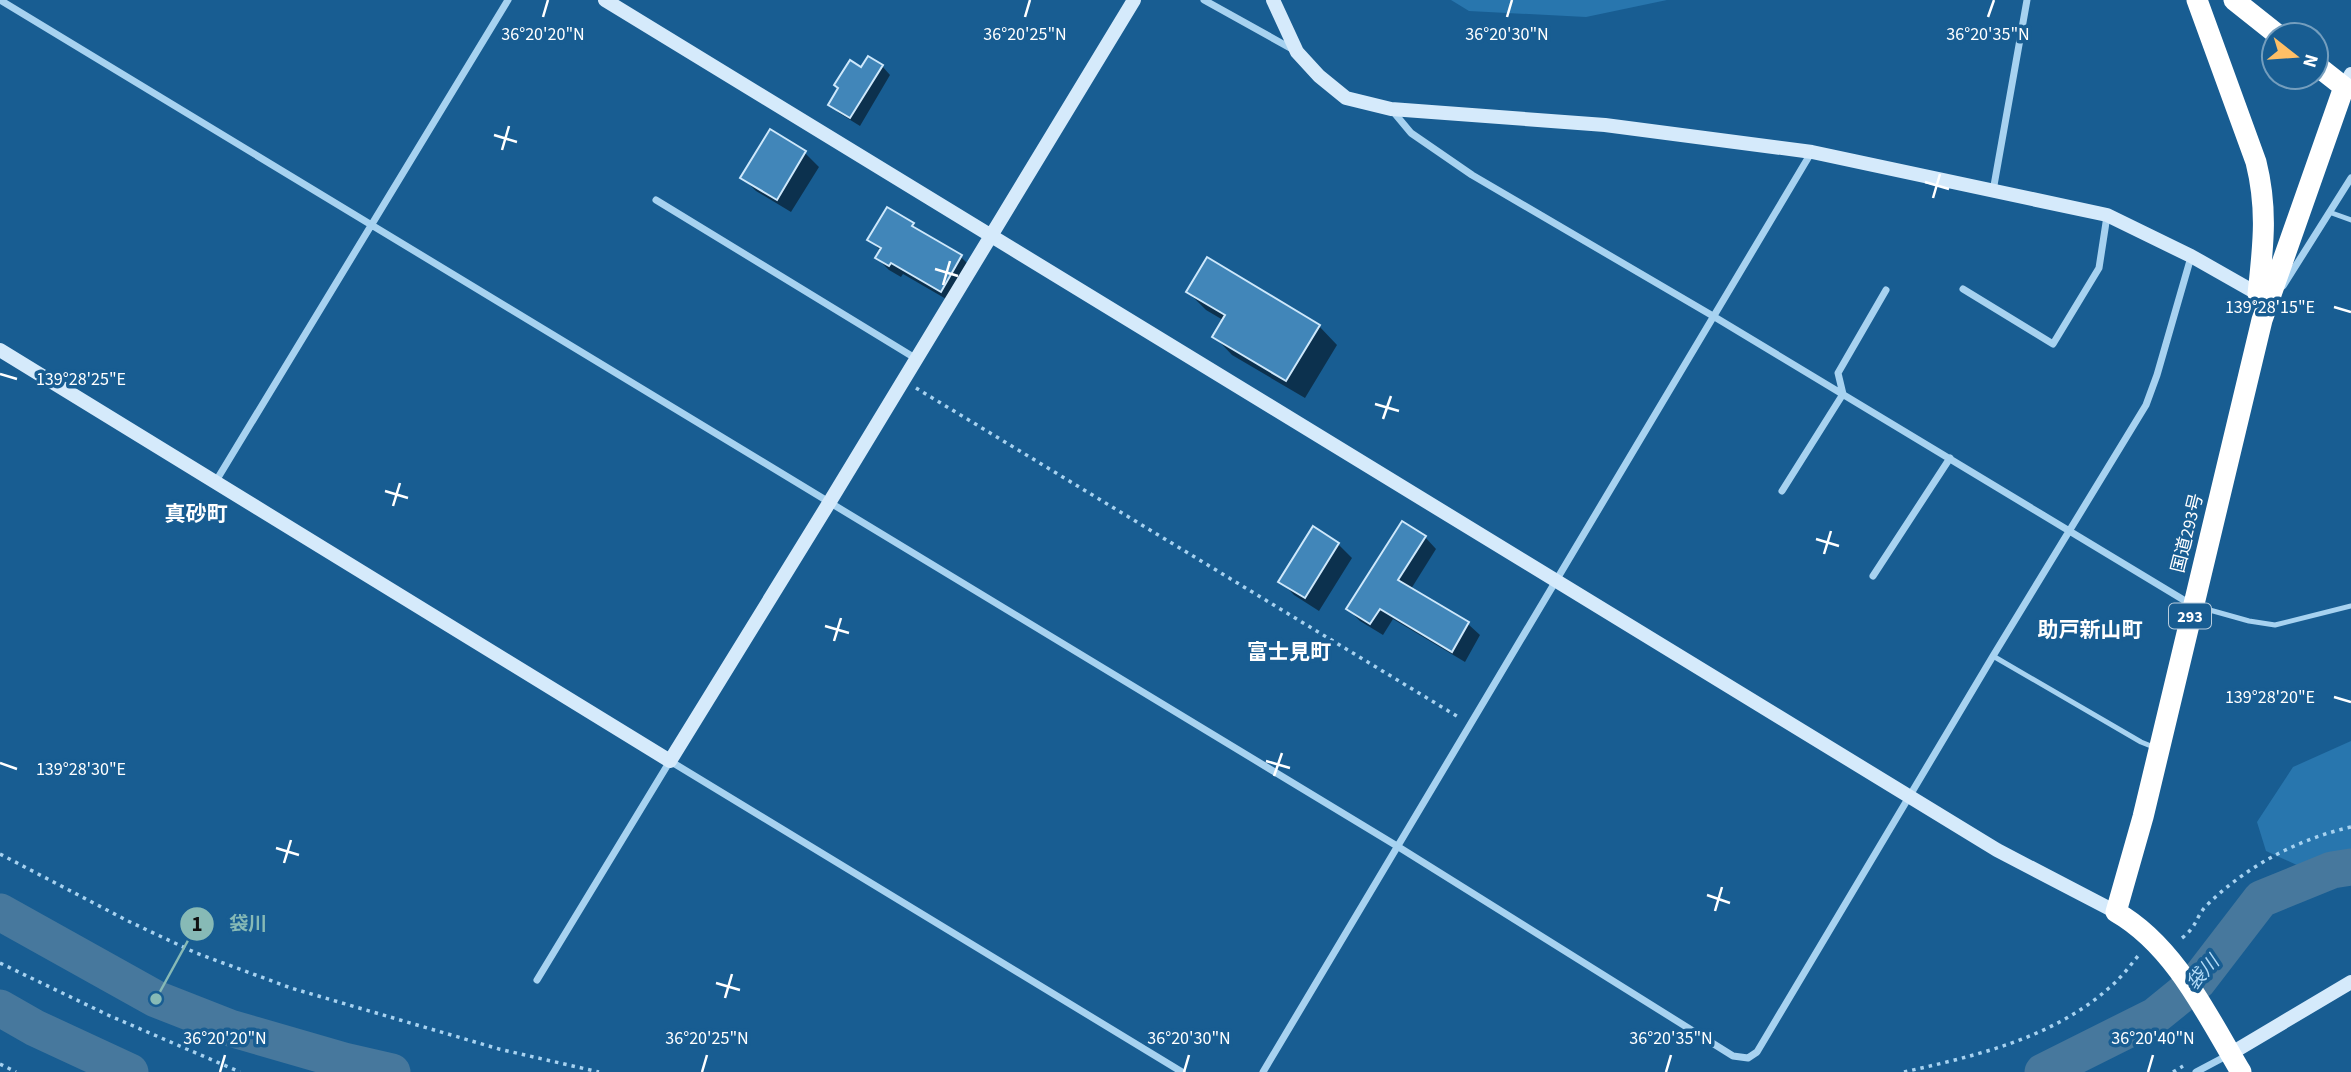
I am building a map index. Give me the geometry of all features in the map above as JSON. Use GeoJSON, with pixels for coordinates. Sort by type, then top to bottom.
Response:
{"type":"FeatureCollection","features":[{"type":"Feature","properties":{"kind":"highway","name":"国道293号"},"geometry":{"type":"LineString","coordinates":[[2197,0],[2256,162],[2263,189],[2263,305]]}},
{"type":"Feature","properties":{"kind":"highway"},"geometry":{"type":"LineString","coordinates":[[2234,0],[2260,21]]}},
{"type":"Feature","properties":{"kind":"highway","name":"国道293号"},"geometry":{"type":"LineString","coordinates":[[2116,912],[2159,749],[2263,305],[2348,87],[2330,75]]}},
{"type":"Feature","properties":{"kind":"highway"},"geometry":{"type":"LineString","coordinates":[[2116,912],[2150,935],[2167,953],[2216,1028],[2235,1063]]}},
{"type":"Feature","properties":{"kind":"street"},"geometry":{"type":"LineString","coordinates":[[0,0],[1398,846],[1733,1056],[1748,1058],[1758,1052],[1993,656],[2146,405],[2191,256]]}},
{"type":"Feature","properties":{"kind":"street"},"geometry":{"type":"LineString","coordinates":[[216,481],[508,0]]}},
{"type":"Feature","properties":{"kind":"street"},"geometry":{"type":"LineString","coordinates":[[605,0],[2009,856],[2116,912]]}},
{"type":"Feature","properties":{"kind":"street"},"geometry":{"type":"LineString","coordinates":[[537,980],[1134,0]]}},
{"type":"Feature","properties":{"kind":"street"},"geometry":{"type":"LineString","coordinates":[[1204,0],[1297,52]]}},
{"type":"Feature","properties":{"kind":"street"},"geometry":{"type":"LineString","coordinates":[[1273,0],[1297,52],[1319,76],[1346,98],[1391,109],[1605,125],[1812,152],[2107,215],[2191,256],[2263,305],[2278,295],[2351,178]]}},
{"type":"Feature","properties":{"kind":"street"},"geometry":{"type":"LineString","coordinates":[[1993,191],[2026,0]]}},
{"type":"Feature","properties":{"kind":"street"},"geometry":{"type":"LineString","coordinates":[[1391,109],[1411,133],[1472,175],[1713,316],[2193,605]]}},
{"type":"Feature","properties":{"kind":"street"},"geometry":{"type":"LineString","coordinates":[[1263,1072],[1812,152]]}},
{"type":"Feature","properties":{"kind":"street"},"geometry":{"type":"LineString","coordinates":[[656,200],[915,358]]}},
{"type":"Feature","properties":{"kind":"street"},"geometry":{"type":"LineString","coordinates":[[1963,289],[2053,344],[2099,268],[2107,215]]}},
{"type":"Feature","properties":{"kind":"street"},"geometry":{"type":"LineString","coordinates":[[1782,491],[1843,394],[1838,373],[1886,290]]}},
{"type":"Feature","properties":{"kind":"street"},"geometry":{"type":"LineString","coordinates":[[0,350],[1182,1072]]}},
{"type":"Feature","properties":{"kind":"street"},"geometry":{"type":"LineString","coordinates":[[1872,576],[1950,458]]}},
{"type":"Feature","properties":{"kind":"street"},"geometry":{"type":"LineString","coordinates":[[2196,1072],[2235,1063],[2351,982]]}},
{"type":"Feature","properties":{"kind":"lane"},"geometry":{"type":"LineString","coordinates":[[2329,212],[2351,220]]}},
{"type":"Feature","properties":{"kind":"lane"},"geometry":{"type":"LineString","coordinates":[[2193,605],[2249,621],[2275,625],[2351,606]]}},
{"type":"Feature","properties":{"kind":"lane"},"geometry":{"type":"LineString","coordinates":[[1993,656],[2141,742],[2159,749]]}},
{"type":"Feature","properties":{"kind":"path"},"geometry":{"type":"LineString","coordinates":[[902,380],[1471,725]]}},
{"type":"Feature","properties":{"kind":"path"},"geometry":{"type":"LineString","coordinates":[[2182,938],[2193,929],[2203,909],[2226,886],[2250,869],[2288,849],[2351,827]]}},
{"type":"Feature","properties":{"kind":"path"},"geometry":{"type":"LineString","coordinates":[[0,854],[196,953],[291,988],[499,1049],[599,1072]]}},
{"type":"Feature","properties":{"kind":"path"},"geometry":{"type":"LineString","coordinates":[[1904,1072],[2003,1046],[2039,1031],[2071,1015],[2109,988],[2138,956]]}},
{"type":"Feature","properties":{"kind":"path"},"geometry":{"type":"LineString","coordinates":[[0,963],[108,1015],[240,1072]]}},
{"type":"Feature","properties":{"kind":"path"},"geometry":{"type":"LineString","coordinates":[[0,1064],[16,1072]]}},
{"type":"Feature","properties":{"kind":"shaded area"},"geometry":{"type":"Polygon","coordinates":[[[1451,0],[1667,0],[1586,17],[1469,11],[1451,0]]]}},
{"type":"Feature","properties":{"kind":"shaded area"},"geometry":{"type":"Polygon","coordinates":[[[2351,741],[2351,851],[2299,866],[2266,851],[2257,822],[2293,767],[2351,741]]]}},
{"type":"Feature","properties":{"kind":"building"},"geometry":{"type":"Polygon","coordinates":[[[868,56],[883,65],[850,118],[828,105],[838,88],[834,85],[850,60],[861,67],[868,56]]]}},
{"type":"Feature","properties":{"kind":"building"},"geometry":{"type":"Polygon","coordinates":[[[770,129],[806,151],[777,200],[740,178],[770,129]]]}},
{"type":"Feature","properties":{"kind":"building"},"geometry":{"type":"Polygon","coordinates":[[[887,207],[914,223],[912,226],[962,255],[941,292],[891,263],[889,266],[875,258],[881,248],[867,240],[887,207]]]}},
{"type":"Feature","properties":{"kind":"building"},"geometry":{"type":"Polygon","coordinates":[[[1207,257],[1320,325],[1286,381],[1212,337],[1225,315],[1186,292],[1207,257]]]}},
{"type":"Feature","properties":{"kind":"building"},"geometry":{"type":"Polygon","coordinates":[[[1402,521],[1426,536],[1398,580],[1469,622],[1452,652],[1380,609],[1370,624],[1346,609],[1402,521]]]}},
{"type":"Feature","properties":{"kind":"building"},"geometry":{"type":"Polygon","coordinates":[[[1313,526],[1339,543],[1305,598],[1278,582],[1313,526]]]}},
{"type":"Feature","properties":{"kind":"waterway","name":"袋川"},"geometry":{"type":"LineString","coordinates":[[2043,1072],[2155,1016],[2198,981],[2261,899],[2332,870],[2351,867]]}},
{"type":"Feature","properties":{"kind":"waterway","name":"袋川"},"geometry":{"type":"LineString","coordinates":[[0,912],[156,999],[230,1028],[392,1072]]}},
{"type":"Feature","properties":{"kind":"waterway"},"geometry":{"type":"LineString","coordinates":[[0,1008],[35,1028],[130,1072]]}},
{"type":"Feature","properties":{"kind":"place","name":"袋川"},"geometry":{"type":"Point","coordinates":[156,999]}},
{"type":"Feature","properties":{"kind":"district","name":"真砂町"},"geometry":{"type":"Point","coordinates":[196,514]}},
{"type":"Feature","properties":{"kind":"district","name":"助戸新山町"},"geometry":{"type":"Point","coordinates":[2090,630]}},
{"type":"Feature","properties":{"kind":"district","name":"富士見町"},"geometry":{"type":"Point","coordinates":[1289,652]}}]}
